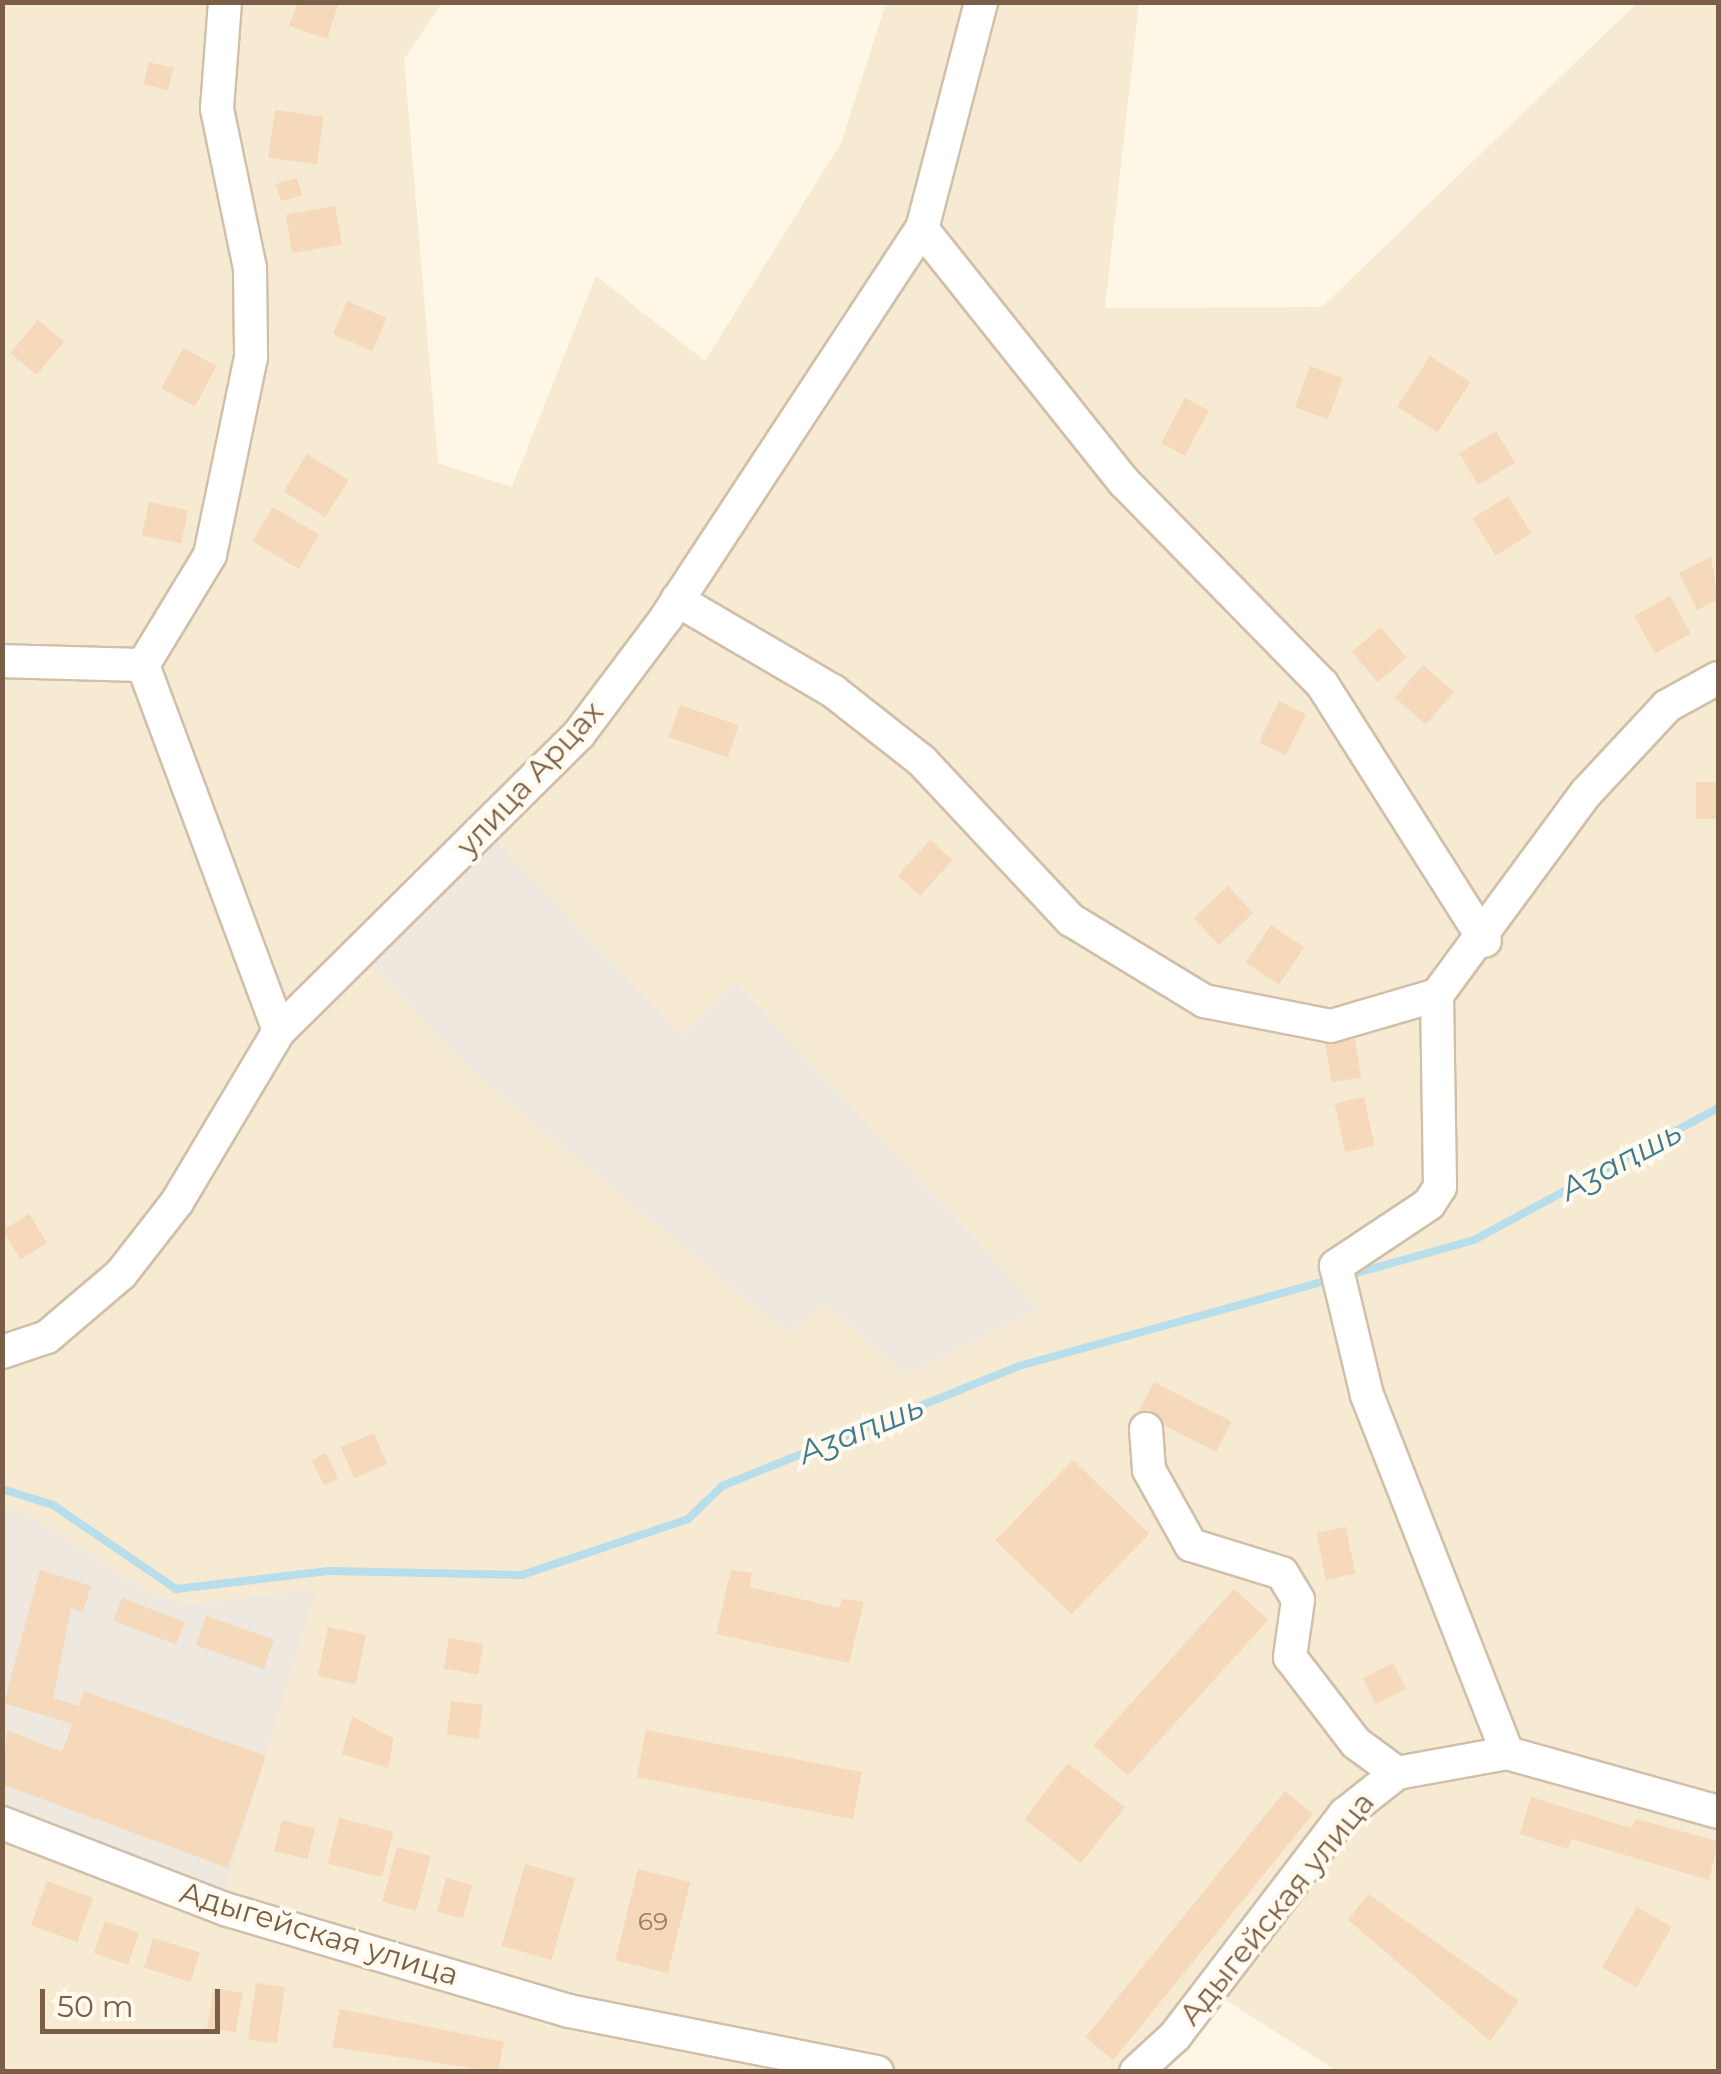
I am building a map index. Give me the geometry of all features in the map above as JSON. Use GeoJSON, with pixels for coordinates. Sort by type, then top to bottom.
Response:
{"type":"FeatureCollection","features":[{"type":"Feature","properties":{"kind":"street"},"geometry":{"type":"LineString","coordinates":[[144,665],[210,555],[250,357],[250,269],[217,109],[225,2]]}},
{"type":"Feature","properties":{"kind":"street","name":"улица Арцах"},"geometry":{"type":"LineString","coordinates":[[2,1352],[47,1337],[122,1274],[177,1202],[279,1031],[579,734],[677,600],[922,228],[981,2]]}},
{"type":"Feature","properties":{"kind":"street"},"geometry":{"type":"LineString","coordinates":[[922,228],[1124,482],[1322,684],[1485,942]]}},
{"type":"Feature","properties":{"kind":"street"},"geometry":{"type":"LineString","coordinates":[[677,600],[833,691],[922,761],[1071,920],[1204,1000],[1330,1026],[1438,995],[1485,942],[1586,792],[1667,706],[1718,678]]}},
{"type":"Feature","properties":{"kind":"street"},"geometry":{"type":"LineString","coordinates":[[2,661],[144,665]]}},
{"type":"Feature","properties":{"kind":"street"},"geometry":{"type":"LineString","coordinates":[[144,665],[279,1031]]}},
{"type":"Feature","properties":{"kind":"street"},"geometry":{"type":"LineString","coordinates":[[1438,995],[1440,1187],[1336,1266],[1367,1395],[1507,1752]]}},
{"type":"Feature","properties":{"kind":"street"},"geometry":{"type":"LineString","coordinates":[[1146,1428],[1149,1470],[1191,1545],[1282,1573],[1298,1600],[1290,1657],[1356,1744],[1397,1773]]}},
{"type":"Feature","properties":{"kind":"street","name":"Адыгейская улица"},"geometry":{"type":"LineString","coordinates":[[1136,2072],[1175,2036],[1345,1814],[1397,1773],[1507,1752],[1718,1812]]}},
{"type":"Feature","properties":{"kind":"street","name":"Адыгейская улица"},"geometry":{"type":"LineString","coordinates":[[2,1823],[228,1910],[568,2011],[877,2072]]}},
{"type":"Feature","properties":{"kind":"shaded area"},"geometry":{"type":"Polygon","coordinates":[[[3,3],[442,3],[404,59],[438,463],[512,487],[596,276],[705,361],[841,143],[886,3],[1139,3],[1105,308],[1322,307],[1637,3],[1718,3],[1718,2071],[1337,2071],[1224,1999],[1162,2071],[3,2072],[3,3]]]}},
{"type":"Feature","properties":{"kind":"shaded area"},"geometry":{"type":"Polygon","coordinates":[[[492,836],[682,1036],[736,983],[1040,1309],[905,1375],[826,1303],[788,1334],[475,1074],[367,961],[492,836]]]}},
{"type":"Feature","properties":{"kind":"shaded area"},"geometry":{"type":"Polygon","coordinates":[[[2,1510],[24,1512],[142,1589],[189,1605],[316,1589],[223,1896],[3,1823],[2,1510]]]}},
{"type":"Feature","properties":{"kind":"building"},"geometry":{"type":"Polygon","coordinates":[[[298,2],[339,2],[327,39],[289,26],[298,2]]]}},
{"type":"Feature","properties":{"kind":"building"},"geometry":{"type":"Polygon","coordinates":[[[149,62],[173,68],[168,90],[143,84],[149,62]]]}},
{"type":"Feature","properties":{"kind":"building"},"geometry":{"type":"Polygon","coordinates":[[[275,110],[324,117],[317,164],[268,158],[275,110]]]}},
{"type":"Feature","properties":{"kind":"building"},"geometry":{"type":"Polygon","coordinates":[[[297,178],[302,195],[281,201],[276,184],[297,178]]]}},
{"type":"Feature","properties":{"kind":"building"},"geometry":{"type":"Polygon","coordinates":[[[335,206],[342,244],[293,253],[286,215],[335,206]]]}},
{"type":"Feature","properties":{"kind":"building"},"geometry":{"type":"Polygon","coordinates":[[[347,301],[387,318],[373,351],[333,334],[347,301]]]}},
{"type":"Feature","properties":{"kind":"building"},"geometry":{"type":"Polygon","coordinates":[[[38,320],[64,342],[36,375],[10,353],[38,320]]]}},
{"type":"Feature","properties":{"kind":"building"},"geometry":{"type":"Polygon","coordinates":[[[183,348],[217,366],[195,406],[161,389],[183,348]]]}},
{"type":"Feature","properties":{"kind":"building"},"geometry":{"type":"Polygon","coordinates":[[[1430,356],[1470,382],[1438,432],[1397,406],[1430,356]]]}},
{"type":"Feature","properties":{"kind":"building"},"geometry":{"type":"Polygon","coordinates":[[[1310,366],[1343,378],[1328,419],[1295,407],[1310,366]]]}},
{"type":"Feature","properties":{"kind":"building"},"geometry":{"type":"Polygon","coordinates":[[[1185,398],[1209,411],[1185,456],[1161,443],[1185,398]]]}},
{"type":"Feature","properties":{"kind":"building"},"geometry":{"type":"Polygon","coordinates":[[[1496,431],[1515,463],[1478,485],[1459,453],[1496,431]]]}},
{"type":"Feature","properties":{"kind":"building"},"geometry":{"type":"Polygon","coordinates":[[[307,454],[349,480],[325,517],[284,491],[307,454]]]}},
{"type":"Feature","properties":{"kind":"building"},"geometry":{"type":"Polygon","coordinates":[[[1508,496],[1531,533],[1496,556],[1472,518],[1508,496]]]}},
{"type":"Feature","properties":{"kind":"building"},"geometry":{"type":"Polygon","coordinates":[[[149,502],[188,510],[181,544],[142,535],[149,502]]]}},
{"type":"Feature","properties":{"kind":"building"},"geometry":{"type":"Polygon","coordinates":[[[273,507],[319,535],[299,569],[252,541],[273,507]]]}},
{"type":"Feature","properties":{"kind":"building"},"geometry":{"type":"Polygon","coordinates":[[[1711,557],[1718,599],[1697,610],[1679,573],[1711,557]]]}},
{"type":"Feature","properties":{"kind":"building"},"geometry":{"type":"Polygon","coordinates":[[[1670,596],[1691,634],[1655,653],[1634,616],[1670,596]]]}},
{"type":"Feature","properties":{"kind":"building"},"geometry":{"type":"Polygon","coordinates":[[[1381,627],[1407,658],[1378,682],[1352,651],[1381,627]]]}},
{"type":"Feature","properties":{"kind":"building"},"geometry":{"type":"Polygon","coordinates":[[[1423,665],[1454,692],[1426,724],[1395,697],[1423,665]]]}},
{"type":"Feature","properties":{"kind":"building"},"geometry":{"type":"Polygon","coordinates":[[[1279,701],[1306,714],[1286,755],[1259,742],[1279,701]]]}},
{"type":"Feature","properties":{"kind":"building"},"geometry":{"type":"Polygon","coordinates":[[[680,705],[739,725],[728,757],[669,737],[680,705]]]}},
{"type":"Feature","properties":{"kind":"building"},"geometry":{"type":"Polygon","coordinates":[[[1696,782],[1718,782],[1718,819],[1696,819],[1696,782]]]}},
{"type":"Feature","properties":{"kind":"building"},"geometry":{"type":"Polygon","coordinates":[[[930,840],[952,860],[920,896],[898,876],[930,840]]]}},
{"type":"Feature","properties":{"kind":"building"},"geometry":{"type":"Polygon","coordinates":[[[1228,886],[1253,913],[1219,945],[1194,918],[1228,886]]]}},
{"type":"Feature","properties":{"kind":"building"},"geometry":{"type":"Polygon","coordinates":[[[1271,925],[1304,947],[1279,985],[1246,962],[1271,925]]]}},
{"type":"Feature","properties":{"kind":"building"},"geometry":{"type":"Polygon","coordinates":[[[1355,1039],[1361,1078],[1331,1082],[1325,1044],[1355,1039]]]}},
{"type":"Feature","properties":{"kind":"building"},"geometry":{"type":"Polygon","coordinates":[[[1364,1097],[1374,1146],[1345,1152],[1335,1103],[1364,1097]]]}},
{"type":"Feature","properties":{"kind":"building"},"geometry":{"type":"Polygon","coordinates":[[[29,1214],[47,1243],[21,1259],[3,1230],[29,1214]]]}},
{"type":"Feature","properties":{"kind":"building"},"geometry":{"type":"Polygon","coordinates":[[[1154,1382],[1232,1421],[1216,1452],[1139,1412],[1154,1382]]]}},
{"type":"Feature","properties":{"kind":"building"},"geometry":{"type":"Polygon","coordinates":[[[374,1433],[387,1464],[354,1478],[341,1447],[374,1433]]]}},
{"type":"Feature","properties":{"kind":"building"},"geometry":{"type":"Polygon","coordinates":[[[326,1453],[338,1478],[324,1485],[312,1460],[326,1453]]]}},
{"type":"Feature","properties":{"kind":"building"},"geometry":{"type":"Polygon","coordinates":[[[1073,1460],[1149,1534],[1071,1614],[995,1541],[1073,1460]]]}},
{"type":"Feature","properties":{"kind":"building"},"geometry":{"type":"Polygon","coordinates":[[[1346,1527],[1355,1574],[1326,1580],[1317,1533],[1346,1527]]]}},
{"type":"Feature","properties":{"kind":"building"},"geometry":{"type":"Polygon","coordinates":[[[40,1570],[91,1586],[83,1612],[71,1608],[53,1698],[79,1706],[84,1691],[266,1756],[228,1868],[2,1784],[7,1730],[62,1752],[72,1724],[4,1703],[40,1570]]]}},
{"type":"Feature","properties":{"kind":"building"},"geometry":{"type":"Polygon","coordinates":[[[731,1570],[752,1573],[749,1587],[839,1608],[842,1599],[864,1602],[849,1663],[716,1634],[731,1570]]]}},
{"type":"Feature","properties":{"kind":"building"},"geometry":{"type":"Polygon","coordinates":[[[1234,1589],[1268,1620],[1128,1776],[1093,1745],[1234,1589]]]}},
{"type":"Feature","properties":{"kind":"building"},"geometry":{"type":"Polygon","coordinates":[[[122,1598],[185,1622],[176,1644],[113,1620],[122,1598]]]}},
{"type":"Feature","properties":{"kind":"building"},"geometry":{"type":"Polygon","coordinates":[[[206,1616],[274,1639],[264,1669],[196,1645],[206,1616]]]}},
{"type":"Feature","properties":{"kind":"building"},"geometry":{"type":"Polygon","coordinates":[[[328,1627],[366,1635],[356,1684],[318,1676],[328,1627]]]}},
{"type":"Feature","properties":{"kind":"building"},"geometry":{"type":"Polygon","coordinates":[[[449,1638],[483,1644],[478,1675],[444,1669],[449,1638]]]}},
{"type":"Feature","properties":{"kind":"building"},"geometry":{"type":"Polygon","coordinates":[[[1393,1663],[1406,1689],[1376,1704],[1363,1678],[1393,1663]]]}},
{"type":"Feature","properties":{"kind":"building"},"geometry":{"type":"Polygon","coordinates":[[[451,1701],[483,1705],[479,1739],[447,1735],[451,1701]]]}},
{"type":"Feature","properties":{"kind":"building"},"geometry":{"type":"Polygon","coordinates":[[[352,1716],[394,1739],[388,1768],[342,1754],[352,1716]]]}},
{"type":"Feature","properties":{"kind":"building"},"geometry":{"type":"Polygon","coordinates":[[[646,1730],[862,1772],[853,1819],[637,1777],[646,1730]]]}},
{"type":"Feature","properties":{"kind":"building"},"geometry":{"type":"Polygon","coordinates":[[[1068,1763],[1125,1807],[1081,1863],[1024,1819],[1068,1763]]]}},
{"type":"Feature","properties":{"kind":"building"},"geometry":{"type":"Polygon","coordinates":[[[1285,1791],[1313,1814],[1113,2060],[1086,2037],[1285,1791]]]}},
{"type":"Feature","properties":{"kind":"building"},"geometry":{"type":"Polygon","coordinates":[[[1531,1797],[1631,1828],[1636,1819],[1718,1841],[1709,1880],[1571,1839],[1568,1849],[1520,1834],[1531,1797]]]}},
{"type":"Feature","properties":{"kind":"building"},"geometry":{"type":"Polygon","coordinates":[[[339,1818],[393,1832],[382,1877],[328,1864],[339,1818]]]}},
{"type":"Feature","properties":{"kind":"building"},"geometry":{"type":"Polygon","coordinates":[[[282,1820],[315,1828],[307,1859],[274,1851],[282,1820]]]}},
{"type":"Feature","properties":{"kind":"building"},"geometry":{"type":"Polygon","coordinates":[[[397,1847],[431,1856],[416,1911],[382,1902],[397,1847]]]}},
{"type":"Feature","properties":{"kind":"building"},"geometry":{"type":"Polygon","coordinates":[[[525,1864],[575,1878],[552,1960],[502,1946],[525,1864]]]}},
{"type":"Feature","properties":{"kind":"building"},"geometry":{"type":"Polygon","coordinates":[[[638,1869],[690,1882],[668,1973],[615,1960],[638,1869]]]}},
{"type":"Feature","properties":{"kind":"building"},"geometry":{"type":"Polygon","coordinates":[[[446,1878],[472,1885],[463,1919],[437,1912],[446,1878]]]}},
{"type":"Feature","properties":{"kind":"building"},"geometry":{"type":"Polygon","coordinates":[[[47,1881],[93,1898],[77,1942],[31,1925],[47,1881]]]}},
{"type":"Feature","properties":{"kind":"building"},"geometry":{"type":"Polygon","coordinates":[[[1368,1894],[1519,2001],[1490,2041],[1348,1920],[1368,1894]]]}},
{"type":"Feature","properties":{"kind":"building"},"geometry":{"type":"Polygon","coordinates":[[[1637,1907],[1672,1927],[1637,1988],[1602,1968],[1637,1907]]]}},
{"type":"Feature","properties":{"kind":"building"},"geometry":{"type":"Polygon","coordinates":[[[105,1921],[139,1933],[128,1965],[94,1953],[105,1921]]]}},
{"type":"Feature","properties":{"kind":"building"},"geometry":{"type":"Polygon","coordinates":[[[153,1938],[200,1952],[191,1982],[144,1968],[153,1938]]]}},
{"type":"Feature","properties":{"kind":"building"},"geometry":{"type":"Polygon","coordinates":[[[256,1983],[285,1987],[277,2043],[248,2039],[256,1983]]]}},
{"type":"Feature","properties":{"kind":"building"},"geometry":{"type":"Polygon","coordinates":[[[214,1988],[243,1993],[236,2032],[207,2027],[214,1988]]]}},
{"type":"Feature","properties":{"kind":"building"},"geometry":{"type":"Polygon","coordinates":[[[340,2009],[504,2042],[498,2072],[332,2047],[340,2009]]]}},
{"type":"Feature","properties":{"kind":"waterway","name":"Аӡаԥшь"},"geometry":{"type":"LineString","coordinates":[[1346,1276],[1474,1240],[1718,1108]]}},
{"type":"Feature","properties":{"kind":"waterway","name":"Аӡаԥшь"},"geometry":{"type":"LineString","coordinates":[[2,1489],[53,1505],[176,1589],[329,1571],[522,1575],[688,1519],[722,1486],[1019,1366],[1333,1279]]}}]}
